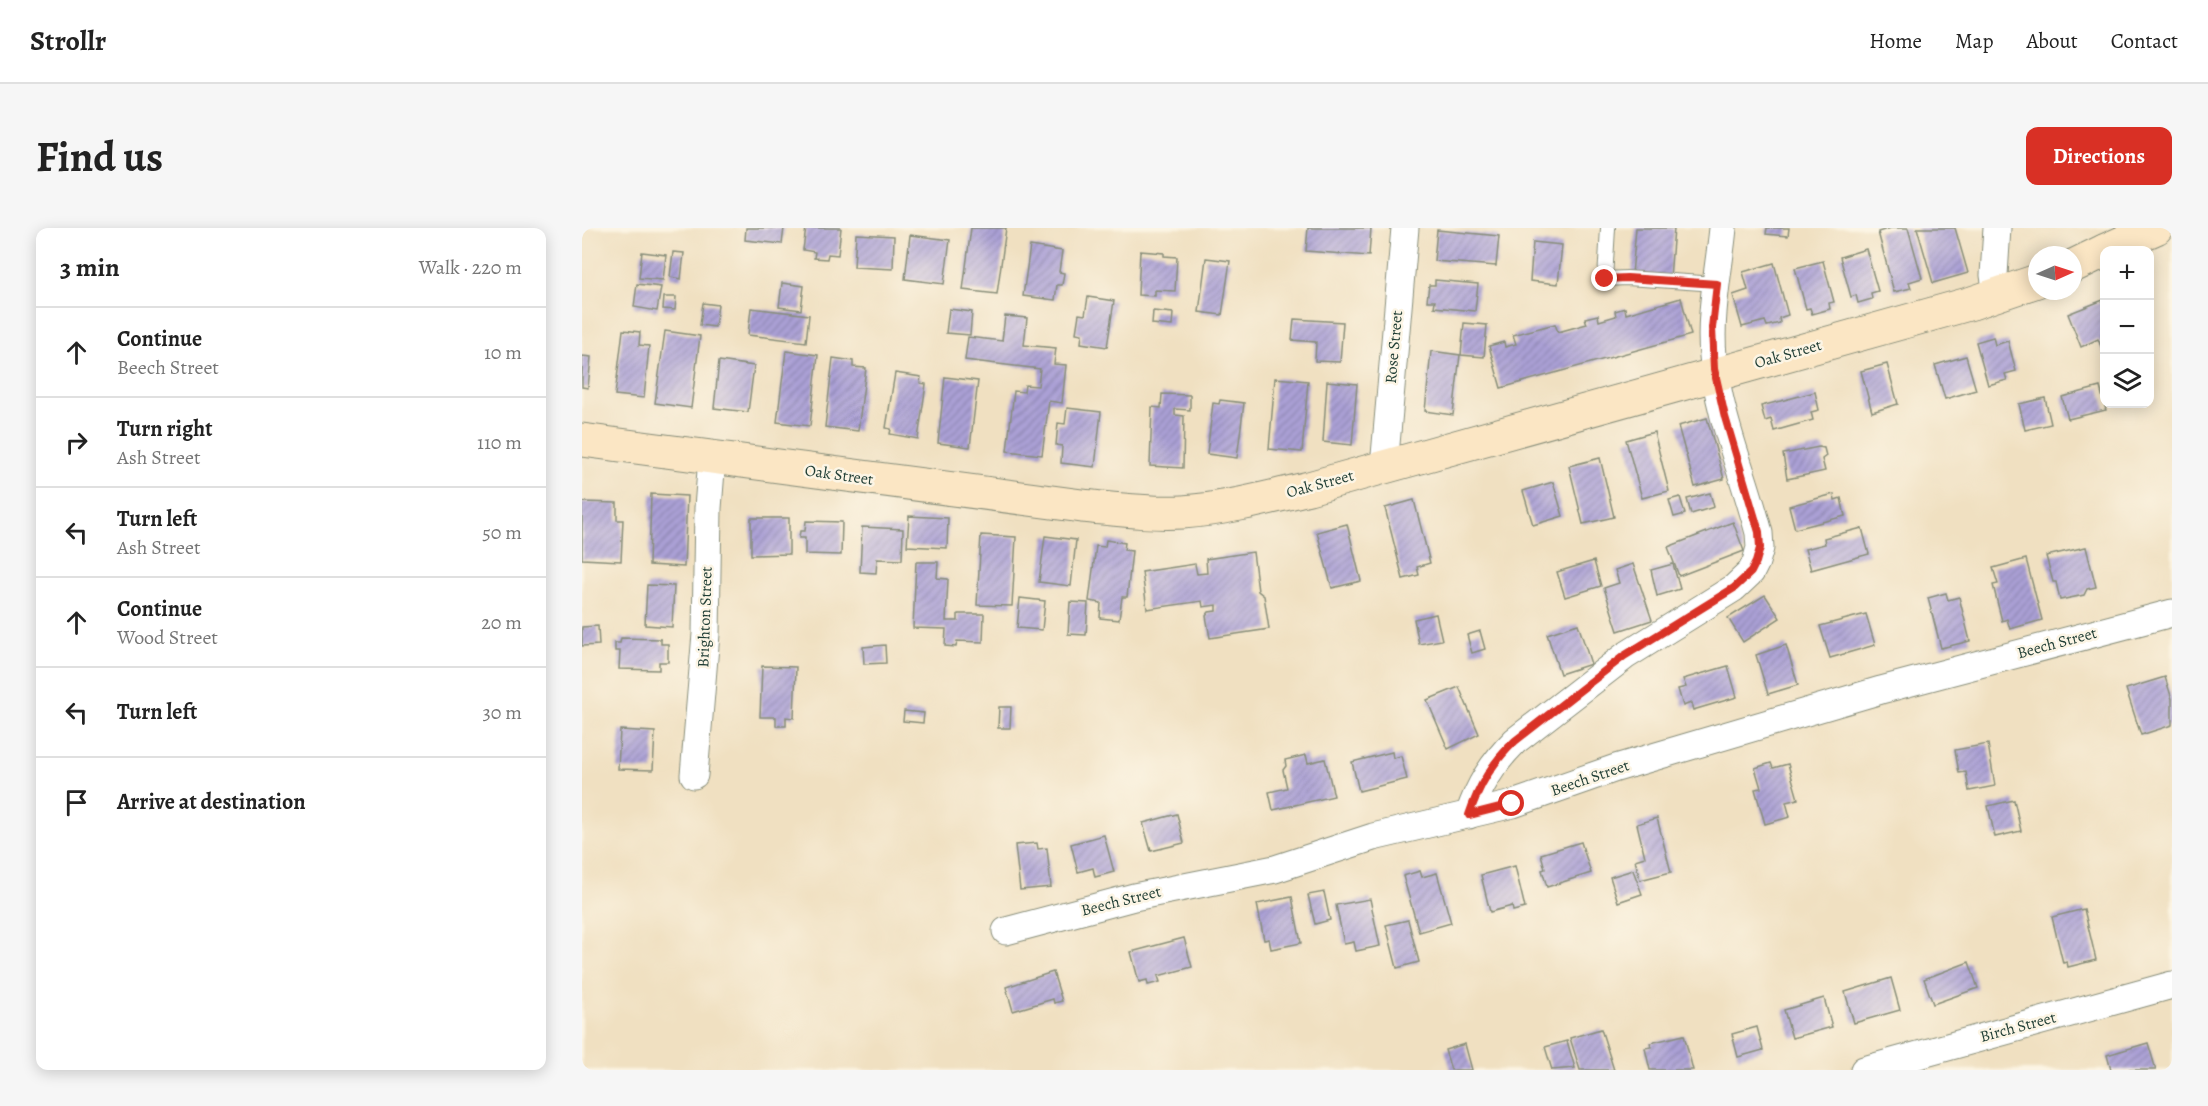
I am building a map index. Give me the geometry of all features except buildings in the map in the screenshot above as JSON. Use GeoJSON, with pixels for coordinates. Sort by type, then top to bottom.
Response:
{"type":"FeatureCollection","features":[{"type":"Feature","properties":{"kind":"street","name":"Rose Street"},"geometry":{"type":"LineString","coordinates":[[1384,467],[1405,228]]}},
{"type":"Feature","properties":{"kind":"street"},"geometry":{"type":"LineString","coordinates":[[1469,815],[1482,780],[1515,741],[1624,656],[1734,588],[1751,572],[1756,562],[1760,548],[1759,532],[1725,417],[1716,375],[1712,328],[1723,228]]}},
{"type":"Feature","properties":{"kind":"street"},"geometry":{"type":"LineString","coordinates":[[1997,228],[1994,275],[1997,295]]}},
{"type":"Feature","properties":{"kind":"street"},"geometry":{"type":"LineString","coordinates":[[2116,246],[2156,228]]}},
{"type":"Feature","properties":{"kind":"street"},"geometry":{"type":"LineString","coordinates":[[2082,262],[2100,253]]}},
{"type":"Feature","properties":{"kind":"street","name":"Oak Street"},"geometry":{"type":"LineString","coordinates":[[582,440],[1082,506],[1163,512],[1200,510],[1245,503],[1384,467],[1716,375],[2028,284]]}},
{"type":"Feature","properties":{"kind":"street","name":"Brighton Street"},"geometry":{"type":"LineString","coordinates":[[694,775],[706,634],[708,508],[712,458]]}},
{"type":"Feature","properties":{"kind":"street","name":"Beech Street"},"geometry":{"type":"LineString","coordinates":[[1006,931],[1134,897],[1275,868],[1373,837],[1539,796],[1616,768],[1881,690],[2172,613]]}},
{"type":"Feature","properties":{"kind":"street","name":"Birch Street"},"geometry":{"type":"LineString","coordinates":[[1864,1070],[2172,985]]}},
{"type":"Feature","properties":{"kind":"lane"},"geometry":{"type":"LineString","coordinates":[[1608,228],[1605,279],[1627,278],[1717,284]]}},
{"type":"Feature","properties":{"kind":"route"},"geometry":{"type":"LineString","coordinates":[[1512,804],[1469,815],[1482,780],[1515,741],[1624,656],[1734,588],[1751,572],[1759,553],[1759,532],[1725,417],[1714,369],[1712,328],[1717,284],[1627,278],[1605,279]]}}]}
